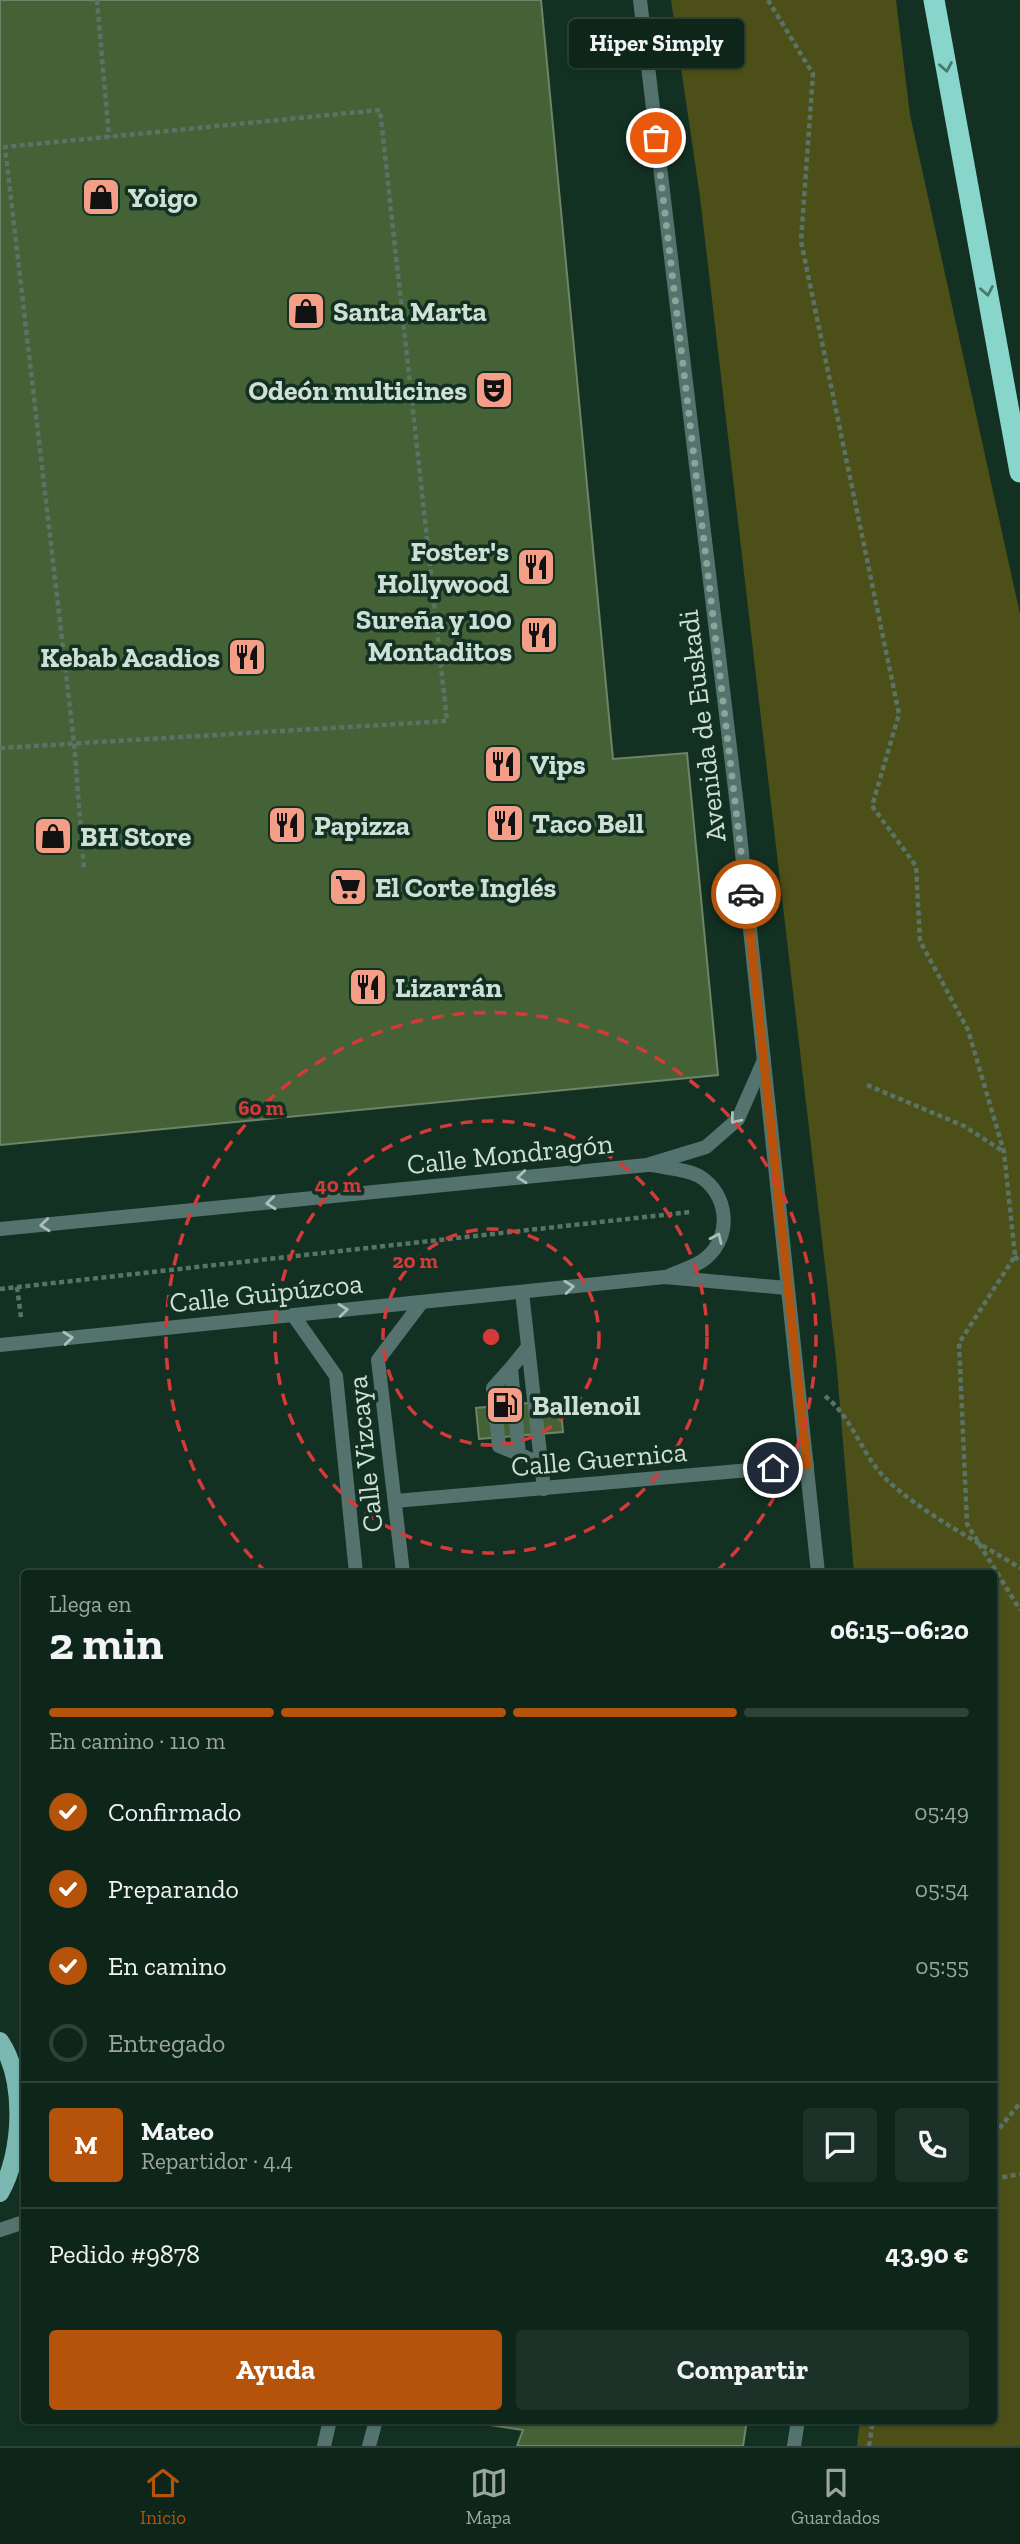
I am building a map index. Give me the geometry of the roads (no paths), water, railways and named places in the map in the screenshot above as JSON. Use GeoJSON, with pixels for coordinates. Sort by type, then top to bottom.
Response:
{"type":"FeatureCollection","features":[{"type":"Feature","properties":{"kind":"highway"},"geometry":{"type":"LineString","coordinates":[[934,0],[1020,472]]}},
{"type":"Feature","properties":{"kind":"main road"},"geometry":{"type":"LineString","coordinates":[[0,2041],[5,2048],[21,2100]]}},
{"type":"Feature","properties":{"kind":"main road"},"geometry":{"type":"LineString","coordinates":[[0,2193],[17,2146],[21,2112]]}},
{"type":"Feature","properties":{"kind":"street","name":"Avenida de Euskadi"},"geometry":{"type":"LineString","coordinates":[[640,0],[765,1059],[818,1570]]}},
{"type":"Feature","properties":{"kind":"street","name":"Calle Mondragón"},"geometry":{"type":"LineString","coordinates":[[0,1229],[647,1165],[706,1147],[738,1119],[765,1059]]}},
{"type":"Feature","properties":{"kind":"street"},"geometry":{"type":"LineString","coordinates":[[647,1165],[697,1175],[715,1189],[724,1209],[718,1241],[705,1259],[665,1277]]}},
{"type":"Feature","properties":{"kind":"street","name":"Calle Guipúzcoa"},"geometry":{"type":"LineString","coordinates":[[0,1345],[665,1277],[787,1288]]}},
{"type":"Feature","properties":{"kind":"street"},"geometry":{"type":"LineString","coordinates":[[522,1292],[544,1489]]}},
{"type":"Feature","properties":{"kind":"street","name":"Calle Vizcaya"},"geometry":{"type":"LineString","coordinates":[[403,1570],[378,1360],[422,1302]]}},
{"type":"Feature","properties":{"kind":"street","name":"Calle Vizcaya"},"geometry":{"type":"LineString","coordinates":[[293,1315],[336,1376],[356,1570]]}},
{"type":"Feature","properties":{"kind":"street"},"geometry":{"type":"LineString","coordinates":[[528,1347],[511,1368],[519,1454],[541,1464]]}},
{"type":"Feature","properties":{"kind":"street","name":"Calle Guernica"},"geometry":{"type":"LineString","coordinates":[[395,1501],[807,1465]]}},
{"type":"Feature","properties":{"kind":"street"},"geometry":{"type":"LineString","coordinates":[[0,2230],[21,2226]]}},
{"type":"Feature","properties":{"kind":"street"},"geometry":{"type":"LineString","coordinates":[[324,2446],[329,2424]]}},
{"type":"Feature","properties":{"kind":"street"},"geometry":{"type":"LineString","coordinates":[[369,2446],[375,2424]]}},
{"type":"Feature","properties":{"kind":"street"},"geometry":{"type":"LineString","coordinates":[[794,2446],[797,2424]]}},
{"type":"Feature","properties":{"kind":"place","name":"Hiper Simply"},"geometry":{"type":"Point","coordinates":[656,138]}},
{"type":"Feature","properties":{"kind":"place","name":"Yoigo"},"geometry":{"type":"Point","coordinates":[101,197]}},
{"type":"Feature","properties":{"kind":"place","name":"Santa Marta"},"geometry":{"type":"Point","coordinates":[306,311]}},
{"type":"Feature","properties":{"kind":"place","name":"Odeón multicines"},"geometry":{"type":"Point","coordinates":[494,390]}},
{"type":"Feature","properties":{"kind":"place","name":"Foster's Hollywood"},"geometry":{"type":"Point","coordinates":[536,567]}},
{"type":"Feature","properties":{"kind":"place","name":"Sureña y 100 Montaditos"},"geometry":{"type":"Point","coordinates":[539,635]}},
{"type":"Feature","properties":{"kind":"place","name":"Kebab Acadios"},"geometry":{"type":"Point","coordinates":[247,657]}},
{"type":"Feature","properties":{"kind":"place","name":"Vips"},"geometry":{"type":"Point","coordinates":[503,764]}},
{"type":"Feature","properties":{"kind":"place","name":"Taco Bell"},"geometry":{"type":"Point","coordinates":[505,823]}},
{"type":"Feature","properties":{"kind":"place","name":"Papizza"},"geometry":{"type":"Point","coordinates":[287,825]}},
{"type":"Feature","properties":{"kind":"place","name":"BH Store"},"geometry":{"type":"Point","coordinates":[53,836]}},
{"type":"Feature","properties":{"kind":"place","name":"El Corte Inglés"},"geometry":{"type":"Point","coordinates":[348,887]}},
{"type":"Feature","properties":{"kind":"place","name":"Lizarrán"},"geometry":{"type":"Point","coordinates":[368,987]}},
{"type":"Feature","properties":{"kind":"place","name":"Ballenoil"},"geometry":{"type":"Point","coordinates":[505,1405]}}]}
